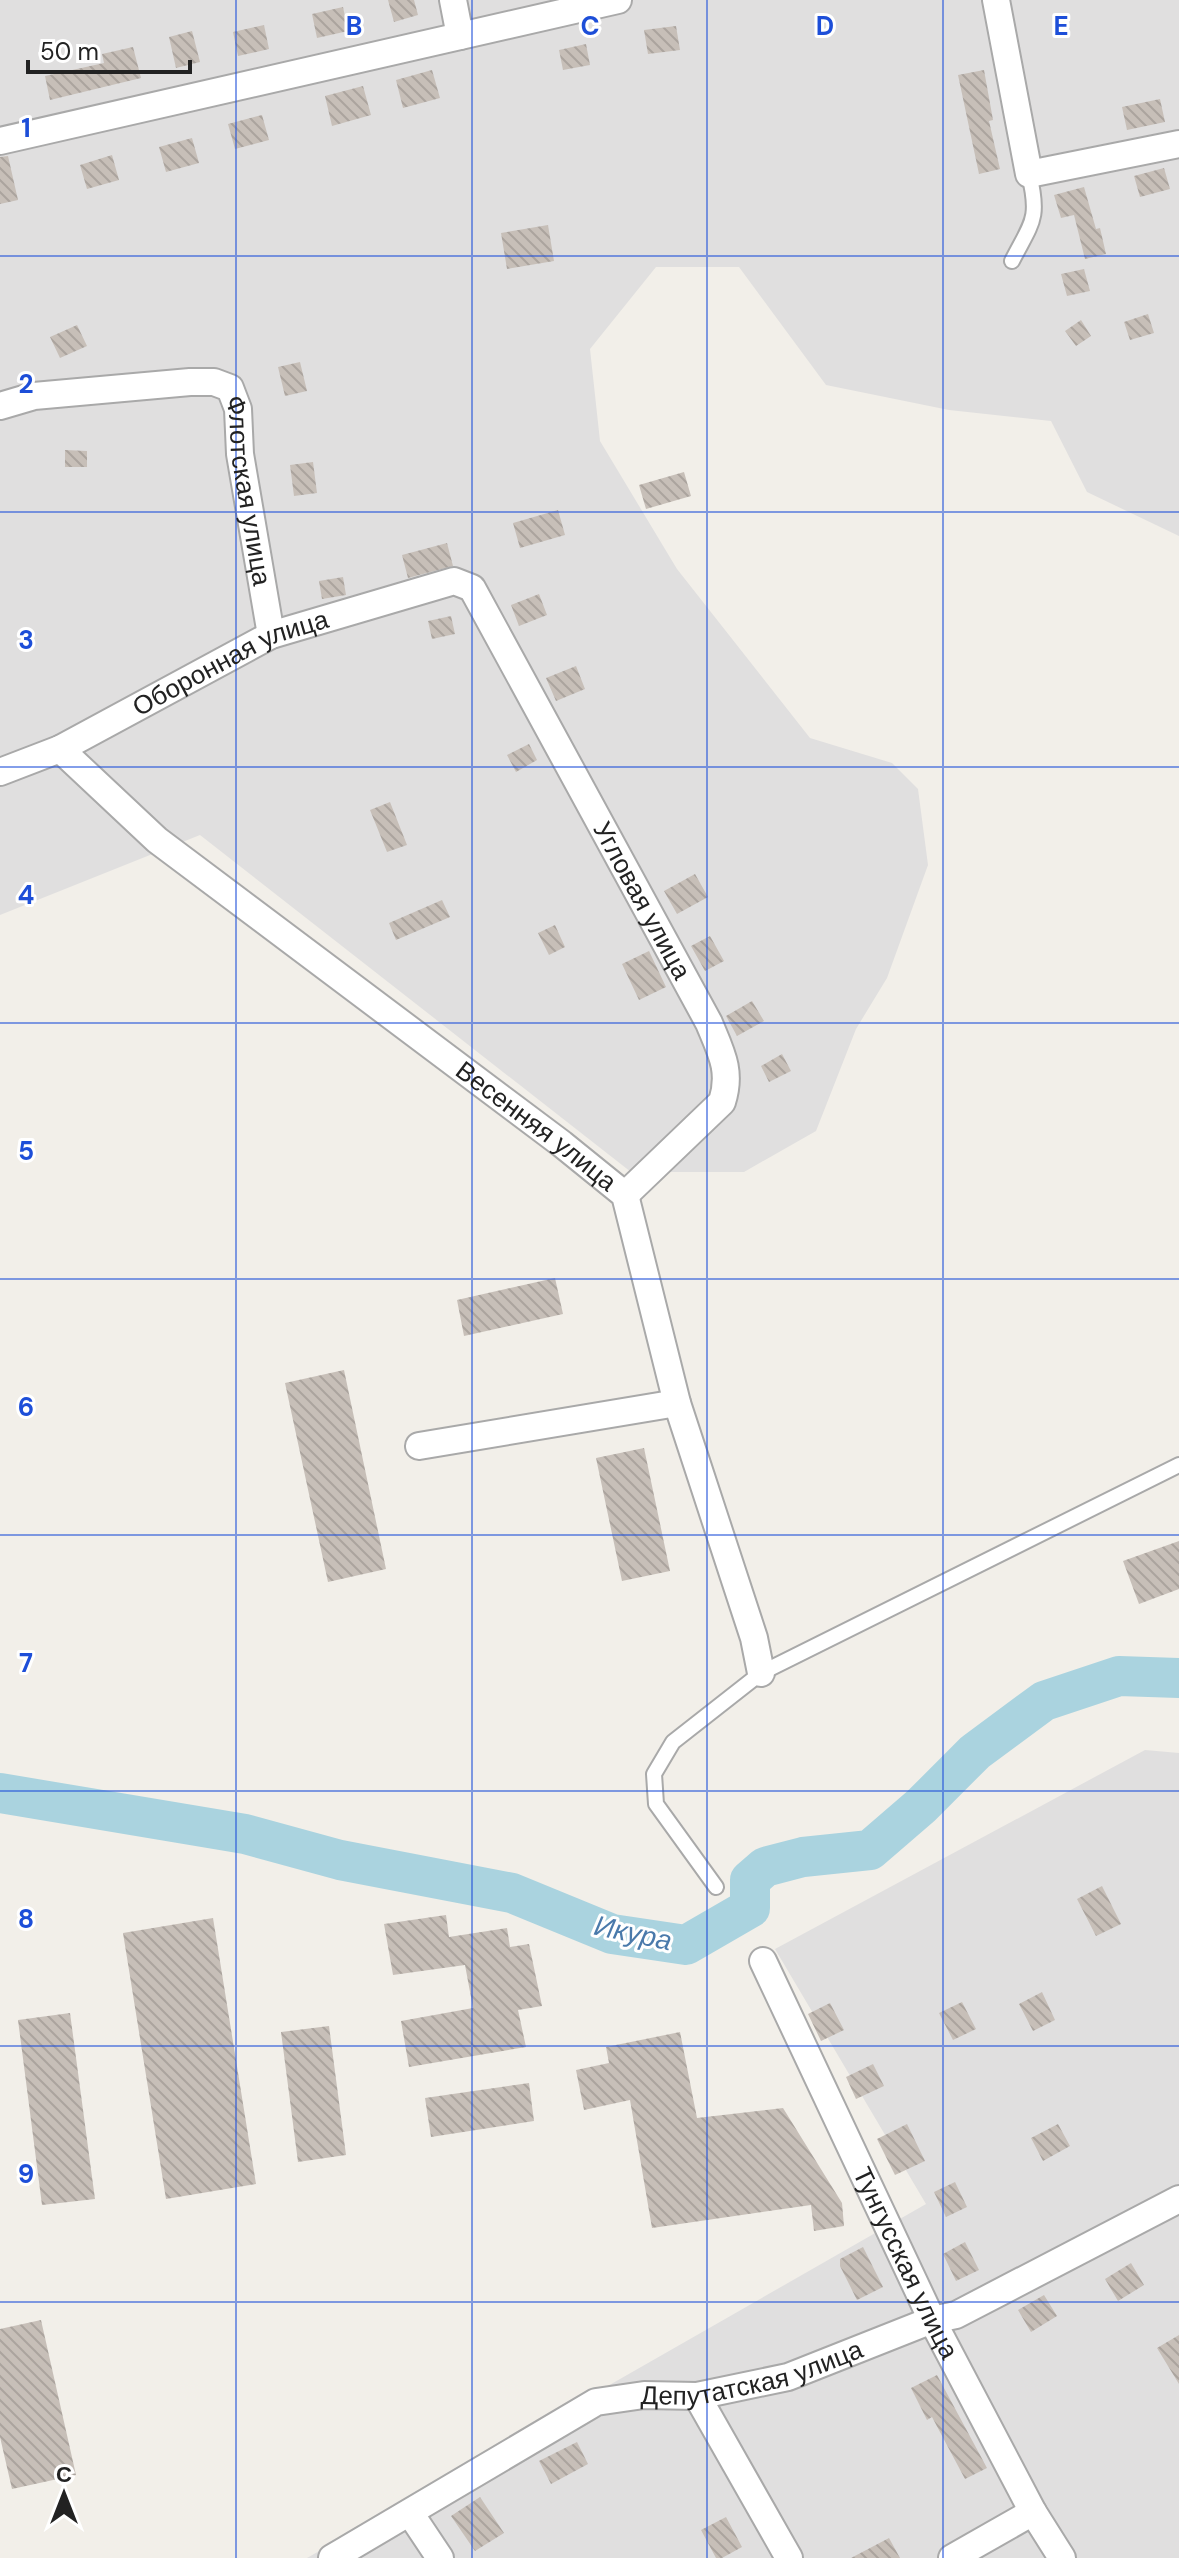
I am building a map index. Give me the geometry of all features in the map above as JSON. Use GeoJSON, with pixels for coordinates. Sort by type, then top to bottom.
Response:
{"type":"FeatureCollection","features":[{"type":"Feature","properties":{"kind":"street"},"geometry":{"type":"LineString","coordinates":[[453,0],[460,36]]}},
{"type":"Feature","properties":{"kind":"street"},"geometry":{"type":"LineString","coordinates":[[0,141],[618,0]]}},
{"type":"Feature","properties":{"kind":"street"},"geometry":{"type":"LineString","coordinates":[[996,0],[1029,174],[1179,144]]}},
{"type":"Feature","properties":{"kind":"street","name":"Флотская улица"},"geometry":{"type":"LineString","coordinates":[[0,406],[34,396],[190,382],[214,382],[230,388],[238,409],[240,454],[271,635]]}},
{"type":"Feature","properties":{"kind":"street","name":"Оборонная улица"},"geometry":{"type":"LineString","coordinates":[[0,772],[60,749],[271,635],[454,581],[472,588]]}},
{"type":"Feature","properties":{"kind":"street","name":"Угловая улица"},"geometry":{"type":"LineString","coordinates":[[472,588],[709,1023],[725,1062],[727,1084],[722,1102],[625,1195]]}},
{"type":"Feature","properties":{"kind":"street","name":"Весенняя улица"},"geometry":{"type":"LineString","coordinates":[[60,749],[157,840],[562,1144],[625,1195],[677,1403],[754,1638],[761,1673]]}},
{"type":"Feature","properties":{"kind":"street"},"geometry":{"type":"LineString","coordinates":[[419,1446],[677,1403]]}},
{"type":"Feature","properties":{"kind":"street","name":"Тунгусская улица"},"geometry":{"type":"LineString","coordinates":[[763,1961],[932,2320],[1033,2512],[1062,2558]]}},
{"type":"Feature","properties":{"kind":"street","name":"Депутатская улица"},"geometry":{"type":"LineString","coordinates":[[332,2558],[596,2402],[644,2395],[697,2396],[788,2377],[932,2320],[956,2315],[1179,2199]]}},
{"type":"Feature","properties":{"kind":"street"},"geometry":{"type":"LineString","coordinates":[[697,2396],[789,2558]]}},
{"type":"Feature","properties":{"kind":"street"},"geometry":{"type":"LineString","coordinates":[[1000,2533],[1014,2505],[1019,2482]]}},
{"type":"Feature","properties":{"kind":"street"},"geometry":{"type":"LineString","coordinates":[[952,2558],[1033,2512]]}},
{"type":"Feature","properties":{"kind":"street"},"geometry":{"type":"LineString","coordinates":[[410,2513],[440,2558]]}},
{"type":"Feature","properties":{"kind":"lane"},"geometry":{"type":"LineString","coordinates":[[1012,261],[1036,218],[1036,201],[1029,174]]}},
{"type":"Feature","properties":{"kind":"lane"},"geometry":{"type":"LineString","coordinates":[[716,1887],[656,1804],[654,1774],[673,1742],[761,1673],[1179,1465]]}},
{"type":"Feature","properties":{"kind":"shaded area"},"geometry":{"type":"Polygon","coordinates":[[[0,0],[1179,0],[1179,536],[1087,492],[1051,421],[949,410],[826,385],[739,267],[656,267],[590,349],[600,441],[677,569],[810,738],[892,763],[918,789],[928,865],[887,978],[856,1029],[816,1131],[744,1172],[631,1172],[200,835],[0,915],[0,0]]]}},
{"type":"Feature","properties":{"kind":"shaded area"},"geometry":{"type":"Polygon","coordinates":[[[1145,1750],[1179,1753],[1179,2558],[307,2558],[926,2204],[775,1949],[1145,1750]]]}},
{"type":"Feature","properties":{"kind":"building"},"geometry":{"type":"Polygon","coordinates":[[[388,0],[414,0],[418,15],[394,22],[388,0]]]}},
{"type":"Feature","properties":{"kind":"building"},"geometry":{"type":"Polygon","coordinates":[[[343,7],[348,31],[317,38],[312,14],[343,7]]]}},
{"type":"Feature","properties":{"kind":"building"},"geometry":{"type":"Polygon","coordinates":[[[264,25],[269,49],[238,56],[233,32],[264,25]]]}},
{"type":"Feature","properties":{"kind":"building"},"geometry":{"type":"Polygon","coordinates":[[[676,26],[680,50],[648,54],[644,30],[676,26]]]}},
{"type":"Feature","properties":{"kind":"building"},"geometry":{"type":"Polygon","coordinates":[[[192,31],[200,62],[176,68],[169,37],[192,31]]]}},
{"type":"Feature","properties":{"kind":"building"},"geometry":{"type":"Polygon","coordinates":[[[586,44],[590,65],[563,70],[559,50],[586,44]]]}},
{"type":"Feature","properties":{"kind":"building"},"geometry":{"type":"Polygon","coordinates":[[[133,47],[141,78],[50,100],[45,76],[104,63],[102,54],[133,47]]]}},
{"type":"Feature","properties":{"kind":"building"},"geometry":{"type":"Polygon","coordinates":[[[432,70],[440,98],[403,108],[396,80],[432,70]]]}},
{"type":"Feature","properties":{"kind":"building"},"geometry":{"type":"Polygon","coordinates":[[[984,70],[993,120],[989,121],[1000,169],[979,174],[958,75],[984,70]]]}},
{"type":"Feature","properties":{"kind":"building"},"geometry":{"type":"Polygon","coordinates":[[[363,86],[371,115],[332,126],[325,96],[363,86]]]}},
{"type":"Feature","properties":{"kind":"building"},"geometry":{"type":"Polygon","coordinates":[[[1160,99],[1165,122],[1127,130],[1122,107],[1160,99]]]}},
{"type":"Feature","properties":{"kind":"building"},"geometry":{"type":"Polygon","coordinates":[[[262,115],[269,140],[235,149],[228,124],[262,115]]]}},
{"type":"Feature","properties":{"kind":"building"},"geometry":{"type":"Polygon","coordinates":[[[192,138],[199,163],[166,172],[159,147],[192,138]]]}},
{"type":"Feature","properties":{"kind":"building"},"geometry":{"type":"Polygon","coordinates":[[[112,155],[119,180],[87,189],[80,165],[112,155]]]}},
{"type":"Feature","properties":{"kind":"building"},"geometry":{"type":"Polygon","coordinates":[[[8,156],[18,200],[0,204],[0,157],[8,156]]]}},
{"type":"Feature","properties":{"kind":"building"},"geometry":{"type":"Polygon","coordinates":[[[1164,168],[1170,189],[1140,197],[1134,176],[1164,168]]]}},
{"type":"Feature","properties":{"kind":"building"},"geometry":{"type":"Polygon","coordinates":[[[1084,187],[1096,229],[1100,228],[1106,254],[1085,259],[1074,215],[1061,218],[1054,195],[1084,187]]]}},
{"type":"Feature","properties":{"kind":"building"},"geometry":{"type":"Polygon","coordinates":[[[548,225],[554,261],[507,269],[501,233],[548,225]]]}},
{"type":"Feature","properties":{"kind":"building"},"geometry":{"type":"Polygon","coordinates":[[[1084,269],[1090,291],[1067,296],[1061,274],[1084,269]]]}},
{"type":"Feature","properties":{"kind":"building"},"geometry":{"type":"Polygon","coordinates":[[[1148,314],[1154,333],[1130,340],[1124,322],[1148,314]]]}},
{"type":"Feature","properties":{"kind":"building"},"geometry":{"type":"Polygon","coordinates":[[[1081,320],[1091,336],[1076,346],[1065,331],[1081,320]]]}},
{"type":"Feature","properties":{"kind":"building"},"geometry":{"type":"Polygon","coordinates":[[[77,325],[87,346],[60,358],[50,337],[77,325]]]}},
{"type":"Feature","properties":{"kind":"building"},"geometry":{"type":"Polygon","coordinates":[[[300,362],[307,391],[285,396],[278,367],[300,362]]]}},
{"type":"Feature","properties":{"kind":"building"},"geometry":{"type":"Polygon","coordinates":[[[65,450],[87,451],[87,467],[65,467],[65,450]]]}},
{"type":"Feature","properties":{"kind":"building"},"geometry":{"type":"Polygon","coordinates":[[[313,462],[317,493],[294,496],[290,465],[313,462]]]}},
{"type":"Feature","properties":{"kind":"building"},"geometry":{"type":"Polygon","coordinates":[[[684,472],[691,496],[646,509],[639,485],[684,472]]]}},
{"type":"Feature","properties":{"kind":"building"},"geometry":{"type":"Polygon","coordinates":[[[558,510],[565,535],[520,548],[513,523],[558,510]]]}},
{"type":"Feature","properties":{"kind":"building"},"geometry":{"type":"Polygon","coordinates":[[[447,543],[453,566],[408,578],[402,555],[447,543]]]}},
{"type":"Feature","properties":{"kind":"building"},"geometry":{"type":"Polygon","coordinates":[[[343,577],[346,595],[322,599],[319,581],[343,577]]]}},
{"type":"Feature","properties":{"kind":"building"},"geometry":{"type":"Polygon","coordinates":[[[539,594],[547,615],[519,626],[511,605],[539,594]]]}},
{"type":"Feature","properties":{"kind":"building"},"geometry":{"type":"Polygon","coordinates":[[[451,616],[455,634],[432,639],[428,621],[451,616]]]}},
{"type":"Feature","properties":{"kind":"building"},"geometry":{"type":"Polygon","coordinates":[[[576,666],[585,689],[556,701],[546,678],[576,666]]]}},
{"type":"Feature","properties":{"kind":"building"},"geometry":{"type":"Polygon","coordinates":[[[529,744],[537,760],[516,772],[507,755],[529,744]]]}},
{"type":"Feature","properties":{"kind":"building"},"geometry":{"type":"Polygon","coordinates":[[[390,802],[407,845],[387,852],[370,810],[390,802]]]}},
{"type":"Feature","properties":{"kind":"building"},"geometry":{"type":"Polygon","coordinates":[[[695,874],[708,897],[677,914],[664,891],[695,874]]]}},
{"type":"Feature","properties":{"kind":"building"},"geometry":{"type":"Polygon","coordinates":[[[442,900],[450,917],[396,940],[389,923],[442,900]]]}},
{"type":"Feature","properties":{"kind":"building"},"geometry":{"type":"Polygon","coordinates":[[[555,925],[565,947],[549,955],[538,933],[555,925]]]}},
{"type":"Feature","properties":{"kind":"building"},"geometry":{"type":"Polygon","coordinates":[[[710,936],[724,961],[705,971],[691,946],[710,936]]]}},
{"type":"Feature","properties":{"kind":"building"},"geometry":{"type":"Polygon","coordinates":[[[649,951],[666,987],[639,1000],[622,964],[649,951]]]}},
{"type":"Feature","properties":{"kind":"building"},"geometry":{"type":"Polygon","coordinates":[[[752,1001],[764,1021],[737,1036],[726,1016],[752,1001]]]}},
{"type":"Feature","properties":{"kind":"building"},"geometry":{"type":"Polygon","coordinates":[[[782,1054],[791,1071],[769,1082],[761,1066],[782,1054]]]}},
{"type":"Feature","properties":{"kind":"building"},"geometry":{"type":"Polygon","coordinates":[[[555,1278],[563,1314],[464,1336],[457,1300],[555,1278]]]}},
{"type":"Feature","properties":{"kind":"building"},"geometry":{"type":"Polygon","coordinates":[[[344,1370],[386,1569],[328,1582],[285,1383],[344,1370]]]}},
{"type":"Feature","properties":{"kind":"building"},"geometry":{"type":"Polygon","coordinates":[[[644,1448],[670,1571],[622,1581],[596,1458],[644,1448]]]}},
{"type":"Feature","properties":{"kind":"building"},"geometry":{"type":"Polygon","coordinates":[[[1179,1541],[1179,1589],[1139,1604],[1123,1561],[1179,1541]]]}},
{"type":"Feature","properties":{"kind":"building"},"geometry":{"type":"Polygon","coordinates":[[[1102,1886],[1121,1924],[1096,1936],[1077,1899],[1102,1886]]]}},
{"type":"Feature","properties":{"kind":"building"},"geometry":{"type":"Polygon","coordinates":[[[446,1915],[449,1937],[507,1928],[510,1947],[529,1944],[542,2006],[518,2010],[526,2047],[409,2067],[401,2021],[473,2008],[465,1965],[393,1975],[384,1924],[446,1915]]]}},
{"type":"Feature","properties":{"kind":"building"},"geometry":{"type":"Polygon","coordinates":[[[213,1918],[256,2184],[166,2199],[123,1933],[213,1918]]]}},
{"type":"Feature","properties":{"kind":"building"},"geometry":{"type":"Polygon","coordinates":[[[1042,1992],[1055,2020],[1033,2031],[1019,2004],[1042,1992]]]}},
{"type":"Feature","properties":{"kind":"building"},"geometry":{"type":"Polygon","coordinates":[[[962,2002],[976,2029],[953,2040],[939,2013],[962,2002]]]}},
{"type":"Feature","properties":{"kind":"building"},"geometry":{"type":"Polygon","coordinates":[[[830,2003],[844,2030],[821,2041],[808,2014],[830,2003]]]}},
{"type":"Feature","properties":{"kind":"building"},"geometry":{"type":"Polygon","coordinates":[[[70,2013],[95,2199],[42,2205],[18,2020],[70,2013]]]}},
{"type":"Feature","properties":{"kind":"building"},"geometry":{"type":"Polygon","coordinates":[[[329,2026],[346,2155],[298,2162],[281,2032],[329,2026]]]}},
{"type":"Feature","properties":{"kind":"building"},"geometry":{"type":"Polygon","coordinates":[[[680,2032],[697,2118],[783,2108],[842,2203],[844,2226],[814,2231],[811,2205],[652,2228],[630,2100],[584,2110],[576,2070],[609,2063],[606,2047],[680,2032]]]}},
{"type":"Feature","properties":{"kind":"building"},"geometry":{"type":"Polygon","coordinates":[[[873,2064],[884,2086],[856,2099],[846,2077],[873,2064]]]}},
{"type":"Feature","properties":{"kind":"building"},"geometry":{"type":"Polygon","coordinates":[[[529,2083],[534,2121],[431,2137],[425,2098],[529,2083]]]}},
{"type":"Feature","properties":{"kind":"building"},"geometry":{"type":"Polygon","coordinates":[[[907,2124],[925,2161],[895,2175],[877,2139],[907,2124]]]}},
{"type":"Feature","properties":{"kind":"building"},"geometry":{"type":"Polygon","coordinates":[[[1058,2124],[1070,2146],[1043,2161],[1031,2138],[1058,2124]]]}},
{"type":"Feature","properties":{"kind":"building"},"geometry":{"type":"Polygon","coordinates":[[[955,2182],[967,2207],[946,2217],[934,2192],[955,2182]]]}},
{"type":"Feature","properties":{"kind":"building"},"geometry":{"type":"Polygon","coordinates":[[[965,2242],[979,2270],[956,2281],[943,2254],[965,2242]]]}},
{"type":"Feature","properties":{"kind":"building"},"geometry":{"type":"Polygon","coordinates":[[[863,2247],[883,2287],[857,2300],[840,2266],[840,2259],[863,2247]]]}},
{"type":"Feature","properties":{"kind":"building"},"geometry":{"type":"Polygon","coordinates":[[[1131,2263],[1144,2285],[1118,2301],[1105,2279],[1131,2263]]]}},
{"type":"Feature","properties":{"kind":"building"},"geometry":{"type":"Polygon","coordinates":[[[1044,2295],[1057,2316],[1031,2332],[1018,2310],[1044,2295]]]}},
{"type":"Feature","properties":{"kind":"building"},"geometry":{"type":"Polygon","coordinates":[[[41,2320],[76,2475],[12,2489],[0,2437],[0,2329],[41,2320]]]}},
{"type":"Feature","properties":{"kind":"building"},"geometry":{"type":"Polygon","coordinates":[[[1179,2335],[1179,2384],[1157,2348],[1179,2335]]]}},
{"type":"Feature","properties":{"kind":"building"},"geometry":{"type":"Polygon","coordinates":[[[937,2375],[987,2468],[965,2479],[932,2417],[927,2420],[911,2388],[937,2375]]]}},
{"type":"Feature","properties":{"kind":"building"},"geometry":{"type":"Polygon","coordinates":[[[577,2442],[588,2464],[551,2484],[539,2461],[577,2442]]]}},
{"type":"Feature","properties":{"kind":"building"},"geometry":{"type":"Polygon","coordinates":[[[480,2497],[504,2533],[475,2551],[451,2516],[480,2497]]]}},
{"type":"Feature","properties":{"kind":"building"},"geometry":{"type":"Polygon","coordinates":[[[726,2517],[742,2547],[716,2558],[701,2530],[726,2517]]]}},
{"type":"Feature","properties":{"kind":"building"},"geometry":{"type":"Polygon","coordinates":[[[889,2538],[900,2558],[851,2558],[889,2538]]]}},
{"type":"Feature","properties":{"kind":"waterway","name":"Икура"},"geometry":{"type":"LineString","coordinates":[[0,1793],[245,1834],[340,1860],[512,1893],[612,1934],[686,1945],[750,1908],[750,1880],[765,1867],[803,1857],[870,1850],[921,1806],[975,1752],[1044,1701],[1119,1676],[1179,1678]]}}]}
